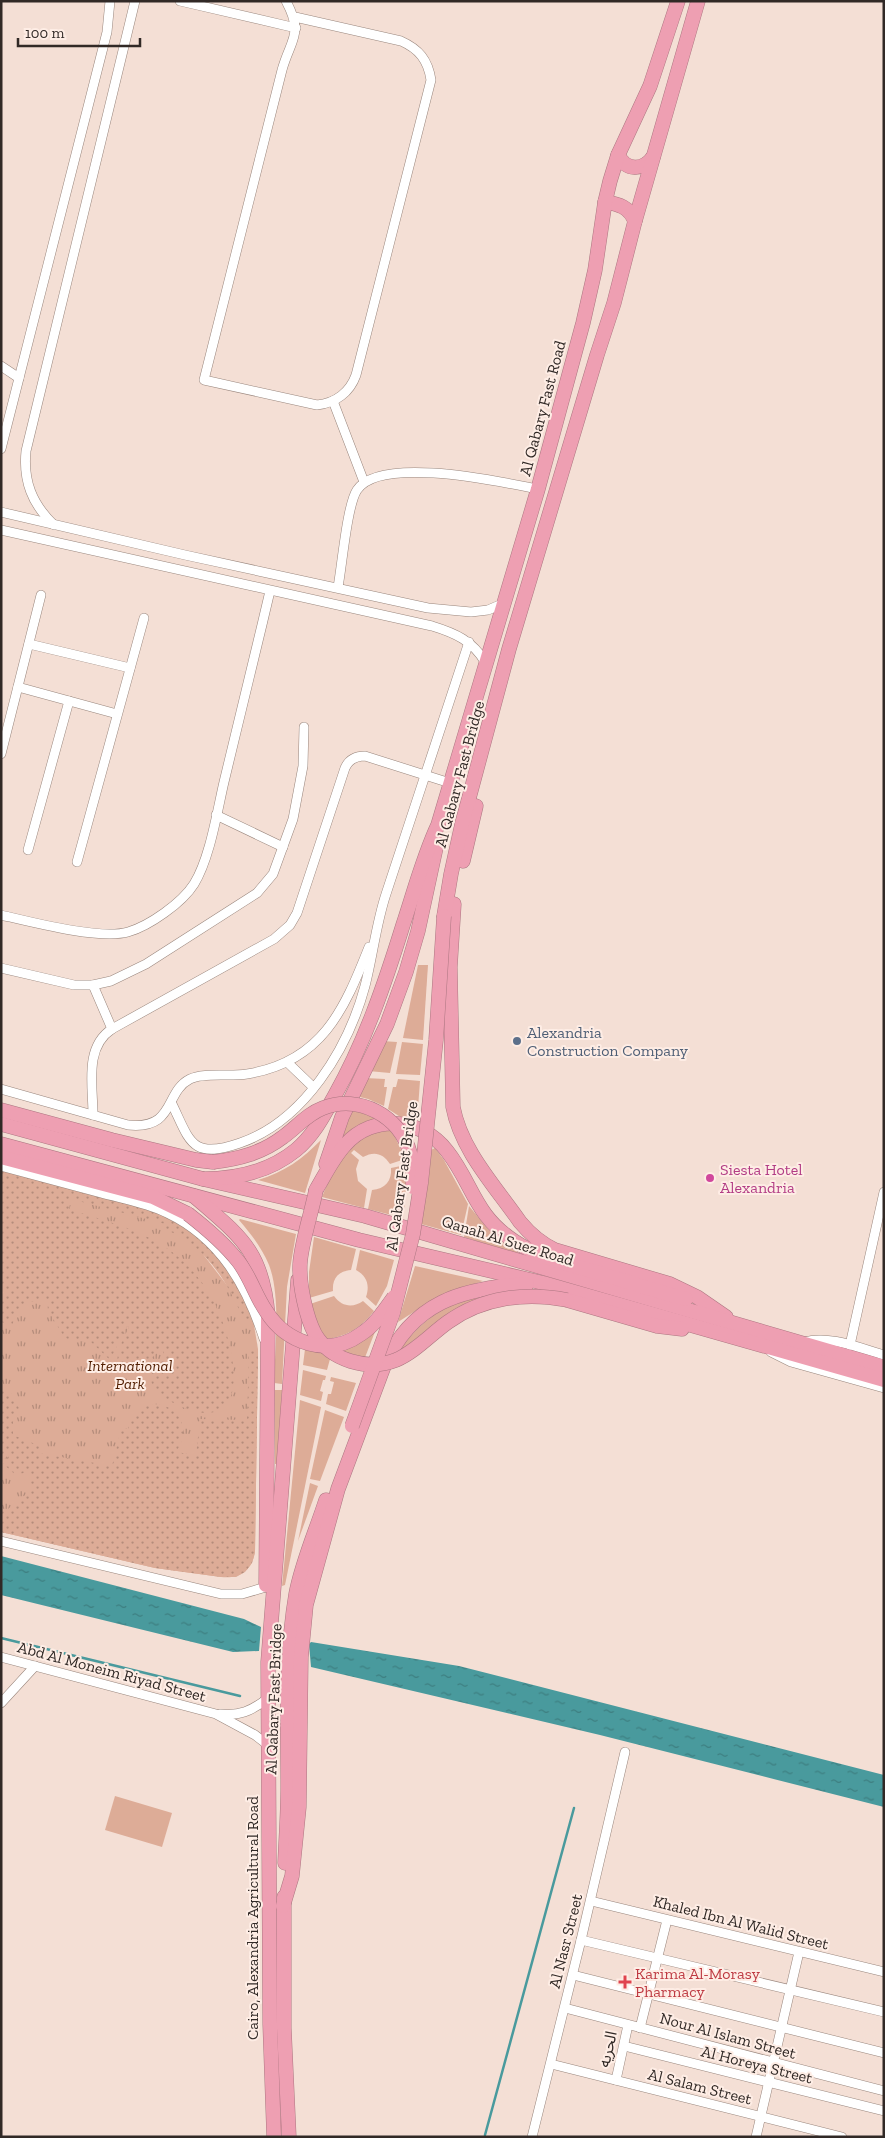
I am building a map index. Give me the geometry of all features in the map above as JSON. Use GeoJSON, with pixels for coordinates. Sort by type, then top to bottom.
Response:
{"type":"FeatureCollection","features":[{"type":"Feature","properties":{"kind":"highway","name":"Al Qabary Fast Road"},"geometry":{"type":"LineString","coordinates":[[438,825],[502,604],[538,489],[590,294],[600,245],[605,202],[618,155],[650,86],[678,1]]}},
{"type":"Feature","properties":{"kind":"highway"},"geometry":{"type":"LineString","coordinates":[[698,1],[635,221],[614,303],[526,594],[523,627],[456,889],[450,942],[450,1017],[455,1120],[466,1144],[520,1222],[535,1238],[555,1250],[670,1284],[709,1305],[733,1323]]}},
{"type":"Feature","properties":{"kind":"highway"},"geometry":{"type":"LineString","coordinates":[[618,155],[621,161],[632,168],[644,166],[653,157]]}},
{"type":"Feature","properties":{"kind":"highway"},"geometry":{"type":"LineString","coordinates":[[605,202],[616,203],[625,208],[635,221]]}},
{"type":"Feature","properties":{"kind":"highway","name":"Al Qabary Fast Bridge"},"geometry":{"type":"LineString","coordinates":[[283,1906],[288,1790],[287,1686],[292,1620],[297,1591],[306,1558],[400,1289],[418,1207],[436,1040],[444,916],[449,882],[462,824],[526,594]]}},
{"type":"Feature","properties":{"kind":"highway"},"geometry":{"type":"LineString","coordinates":[[204,1179],[232,1177],[259,1172],[272,1166],[306,1140],[323,1118],[348,1072],[366,1028],[396,946],[424,858],[438,825]]}},
{"type":"Feature","properties":{"kind":"highway","name":"Al Qabary Fast Bridge"},"geometry":{"type":"LineString","coordinates":[[267,1699],[270,1626],[279,1534],[294,1312],[300,1264],[316,1190],[342,1118],[387,1024],[398,995],[418,931],[436,851],[438,825]]}},
{"type":"Feature","properties":{"kind":"highway"},"geometry":{"type":"LineString","coordinates":[[1,1110],[112,1140],[196,1160],[213,1162],[237,1159],[271,1145],[317,1110],[343,1104],[362,1105],[386,1117],[398,1129],[406,1141],[412,1161],[413,1187],[418,1207]]}},
{"type":"Feature","properties":{"kind":"highway","name":"Qanah Al Suez Road"},"geometry":{"type":"LineString","coordinates":[[1,1124],[204,1179],[365,1216],[845,1356]]}},
{"type":"Feature","properties":{"kind":"highway"},"geometry":{"type":"LineString","coordinates":[[316,1190],[338,1153],[354,1137],[373,1126],[384,1124],[408,1125],[430,1135],[444,1147],[482,1212],[501,1232],[512,1240],[536,1254],[709,1305]]}},
{"type":"Feature","properties":{"kind":"highway","name":"Qanah Al Suez Road"},"geometry":{"type":"LineString","coordinates":[[1,1144],[359,1240],[543,1283],[765,1347],[845,1356]]}},
{"type":"Feature","properties":{"kind":"highway"},"geometry":{"type":"LineString","coordinates":[[1,1157],[153,1197],[188,1214],[211,1232],[239,1262],[265,1311],[278,1327],[299,1341],[324,1346],[339,1345],[350,1341],[376,1322],[400,1289]]}},
{"type":"Feature","properties":{"kind":"highway"},"geometry":{"type":"LineString","coordinates":[[191,1194],[239,1236],[251,1252],[259,1268],[265,1288],[268,1349],[266,1587],[270,1626]]}},
{"type":"Feature","properties":{"kind":"highway"},"geometry":{"type":"LineString","coordinates":[[300,1264],[305,1307],[316,1336],[337,1355],[363,1365],[380,1364],[406,1355],[461,1314],[490,1302],[529,1296],[567,1300],[657,1326],[702,1328]]}},
{"type":"Feature","properties":{"kind":"highway"},"geometry":{"type":"LineString","coordinates":[[283,1906],[292,1876],[298,1807],[300,1657],[306,1605],[338,1489],[384,1366],[402,1333],[414,1320],[429,1309],[467,1293],[489,1287],[543,1283]]}},
{"type":"Feature","properties":{"kind":"highway"},"geometry":{"type":"LineString","coordinates":[[845,1356],[884,1367]]}},
{"type":"Feature","properties":{"kind":"highway"},"geometry":{"type":"LineString","coordinates":[[845,1356],[884,1380]]}},
{"type":"Feature","properties":{"kind":"highway","name":"Cairo, Alexandria Agricultural Road"},"geometry":{"type":"LineString","coordinates":[[267,1699],[270,2024],[274,2137]]}},
{"type":"Feature","properties":{"kind":"highway","name":"Cairo, Alexandria Agricultural Road"},"geometry":{"type":"LineString","coordinates":[[283,1906],[284,2028],[289,2137]]}},
{"type":"Feature","properties":{"kind":"street"},"geometry":{"type":"LineString","coordinates":[[1,449],[107,32],[110,1]]}},
{"type":"Feature","properties":{"kind":"street"},"geometry":{"type":"LineString","coordinates":[[54,525],[38,508],[30,492],[26,475],[26,451],[135,1]]}},
{"type":"Feature","properties":{"kind":"street"},"geometry":{"type":"LineString","coordinates":[[180,1],[296,28]]}},
{"type":"Feature","properties":{"kind":"street"},"geometry":{"type":"LineString","coordinates":[[286,1],[294,17],[295,37],[282,70],[204,380],[317,405],[333,401],[345,393],[356,375],[431,80],[425,60],[411,45],[401,40],[294,17]]}},
{"type":"Feature","properties":{"kind":"street"},"geometry":{"type":"LineString","coordinates":[[1,366],[19,378]]}},
{"type":"Feature","properties":{"kind":"street"},"geometry":{"type":"LineString","coordinates":[[333,401],[364,482]]}},
{"type":"Feature","properties":{"kind":"street"},"geometry":{"type":"LineString","coordinates":[[338,587],[352,500],[364,482],[379,476],[436,473],[538,489]]}},
{"type":"Feature","properties":{"kind":"street"},"geometry":{"type":"LineString","coordinates":[[1,512],[402,603],[454,612],[480,612],[502,604]]}},
{"type":"Feature","properties":{"kind":"street"},"geometry":{"type":"LineString","coordinates":[[1,530],[432,626],[455,634],[469,642],[485,662]]}},
{"type":"Feature","properties":{"kind":"street"},"geometry":{"type":"LineString","coordinates":[[1,914],[97,934],[120,934],[134,930],[174,905],[194,884],[202,867],[216,815],[270,591]]}},
{"type":"Feature","properties":{"kind":"street"},"geometry":{"type":"LineString","coordinates":[[1,754],[3,738],[41,595]]}},
{"type":"Feature","properties":{"kind":"street"},"geometry":{"type":"LineString","coordinates":[[77,862],[144,618]]}},
{"type":"Feature","properties":{"kind":"street"},"geometry":{"type":"LineString","coordinates":[[172,1104],[189,1140],[194,1146],[202,1149],[224,1148],[244,1142],[274,1124],[295,1107],[313,1087],[333,1059],[356,1013],[368,974],[385,896],[469,642]]}},
{"type":"Feature","properties":{"kind":"street"},"geometry":{"type":"LineString","coordinates":[[29,644],[130,668]]}},
{"type":"Feature","properties":{"kind":"street"},"geometry":{"type":"LineString","coordinates":[[18,686],[117,714]]}},
{"type":"Feature","properties":{"kind":"street"},"geometry":{"type":"LineString","coordinates":[[28,850],[69,700]]}},
{"type":"Feature","properties":{"kind":"street"},"geometry":{"type":"LineString","coordinates":[[1,968],[74,985],[93,985],[111,982],[134,970],[251,898],[269,880],[293,819],[301,785],[304,727]]}},
{"type":"Feature","properties":{"kind":"street"},"geometry":{"type":"LineString","coordinates":[[93,1115],[94,1052],[102,1036],[274,939],[290,925],[297,913],[345,768],[352,759],[365,756],[450,783]]}},
{"type":"Feature","properties":{"kind":"street"},"geometry":{"type":"LineString","coordinates":[[216,815],[283,847]]}},
{"type":"Feature","properties":{"kind":"street"},"geometry":{"type":"LineString","coordinates":[[1,1089],[128,1125],[140,1125],[157,1120],[172,1104],[180,1087],[196,1077],[249,1074],[287,1062],[309,1047],[336,1019],[349,997],[368,947],[373,945]]}},
{"type":"Feature","properties":{"kind":"street"},"geometry":{"type":"LineString","coordinates":[[93,985],[112,1029]]}},
{"type":"Feature","properties":{"kind":"street"},"geometry":{"type":"LineString","coordinates":[[287,1062],[313,1087]]}},
{"type":"Feature","properties":{"kind":"street"},"geometry":{"type":"LineString","coordinates":[[1,1166],[151,1207],[167,1213],[198,1232],[223,1255],[242,1283],[268,1349]]}},
{"type":"Feature","properties":{"kind":"street"},"geometry":{"type":"LineString","coordinates":[[845,1356],[884,1192]]}},
{"type":"Feature","properties":{"kind":"street","name":"Qanah Al Suez Road"},"geometry":{"type":"LineString","coordinates":[[765,1347],[791,1362],[884,1388]]}},
{"type":"Feature","properties":{"kind":"street","name":"Qanah Al Suez Road"},"geometry":{"type":"LineString","coordinates":[[845,1356],[884,1355]]}},
{"type":"Feature","properties":{"kind":"street"},"geometry":{"type":"LineString","coordinates":[[1,1541],[207,1591],[237,1594],[266,1587]]}},
{"type":"Feature","properties":{"kind":"street","name":"Abd Al Moneim Riyad Street"},"geometry":{"type":"LineString","coordinates":[[1,1657],[216,1714],[255,1735],[268,1745]]}},
{"type":"Feature","properties":{"kind":"street"},"geometry":{"type":"LineString","coordinates":[[1,1703],[35,1666]]}},
{"type":"Feature","properties":{"kind":"street","name":"Abd Al Moneim Riyad Street"},"geometry":{"type":"LineString","coordinates":[[216,1714],[242,1714],[253,1710],[267,1699]]}},
{"type":"Feature","properties":{"kind":"street","name":"Al Nasr Street"},"geometry":{"type":"LineString","coordinates":[[532,2137],[591,1901],[625,1752]]}},
{"type":"Feature","properties":{"kind":"street","name":"Khaled Ibn Al Walid Street"},"geometry":{"type":"LineString","coordinates":[[591,1901],[884,1972]]}},
{"type":"Feature","properties":{"kind":"street"},"geometry":{"type":"LineString","coordinates":[[640,2028],[667,1920]]}},
{"type":"Feature","properties":{"kind":"street"},"geometry":{"type":"LineString","coordinates":[[581,1940],[884,2012]]}},
{"type":"Feature","properties":{"kind":"street"},"geometry":{"type":"LineString","coordinates":[[756,2137],[799,1952]]}},
{"type":"Feature","properties":{"kind":"street"},"geometry":{"type":"LineString","coordinates":[[573,1975],[884,2052]]}},
{"type":"Feature","properties":{"kind":"street","name":"Nour Al Islam Street"},"geometry":{"type":"LineString","coordinates":[[565,2008],[884,2091]]}},
{"type":"Feature","properties":{"kind":"street","name":"الحريه"},"geometry":{"type":"LineString","coordinates":[[616,2080],[628,2025]]}},
{"type":"Feature","properties":{"kind":"street","name":"Al Horeya Street"},"geometry":{"type":"LineString","coordinates":[[624,2046],[884,2111]]}},
{"type":"Feature","properties":{"kind":"street","name":"Al Salam Street"},"geometry":{"type":"LineString","coordinates":[[551,2064],[842,2137]]}},
{"type":"Feature","properties":{"kind":"green space"},"geometry":{"type":"Polygon","coordinates":[[[418,965],[428,965],[423,1040],[403,1038],[418,965]]]}},
{"type":"Feature","properties":{"kind":"green space"},"geometry":{"type":"Polygon","coordinates":[[[382,1041],[397,1042],[390,1073],[368,1071],[382,1041]]]}},
{"type":"Feature","properties":{"kind":"green space"},"geometry":{"type":"Polygon","coordinates":[[[402,1042],[423,1044],[420,1075],[396,1074],[402,1042]]]}},
{"type":"Feature","properties":{"kind":"green space"},"geometry":{"type":"Polygon","coordinates":[[[365,1078],[385,1079],[384,1087],[387,1087],[384,1106],[356,1096],[365,1078]]]}},
{"type":"Feature","properties":{"kind":"green space"},"geometry":{"type":"Polygon","coordinates":[[[398,1079],[420,1081],[417,1122],[402,1118],[388,1109],[393,1087],[396,1087],[398,1079]]]}},
{"type":"Feature","properties":{"kind":"green space"},"geometry":{"type":"Polygon","coordinates":[[[350,1108],[378,1119],[335,1146],[350,1108]]]}},
{"type":"Feature","properties":{"kind":"green space"},"geometry":{"type":"Polygon","coordinates":[[[392,1130],[405,1159],[390,1164],[384,1157],[378,1154],[363,1157],[354,1150],[351,1153],[359,1160],[356,1169],[358,1181],[367,1189],[364,1208],[322,1197],[339,1161],[356,1143],[378,1132],[392,1130]]]}},
{"type":"Feature","properties":{"kind":"green space"},"geometry":{"type":"Polygon","coordinates":[[[321,1140],[305,1193],[258,1180],[277,1173],[292,1164],[321,1140]]]}},
{"type":"Feature","properties":{"kind":"green space"},"geometry":{"type":"Polygon","coordinates":[[[435,1148],[444,1160],[468,1204],[461,1235],[421,1224],[429,1151],[435,1148]]]}},
{"type":"Feature","properties":{"kind":"green space"},"geometry":{"type":"Polygon","coordinates":[[[406,1165],[407,1184],[403,1218],[368,1209],[372,1190],[387,1184],[391,1168],[406,1165]]]}},
{"type":"Feature","properties":{"kind":"green space","name":"International Park"},"geometry":{"type":"Polygon","coordinates":[[[1,1170],[179,1223],[253,1319],[258,1349],[255,1552],[248,1569],[239,1575],[221,1577],[155,1568],[1,1532],[1,1170]]]}},
{"type":"Feature","properties":{"kind":"green space"},"geometry":{"type":"Polygon","coordinates":[[[1,1170],[154,1211],[189,1228],[230,1268],[253,1319],[243,1319],[222,1278],[202,1253],[177,1235],[163,1229],[165,1224],[71,1199],[69,1209],[128,1228],[170,1250],[192,1270],[201,1282],[221,1317],[231,1350],[233,1385],[230,1400],[221,1409],[206,1413],[190,1410],[171,1402],[156,1390],[151,1376],[154,1368],[164,1358],[163,1351],[158,1352],[135,1373],[123,1372],[119,1367],[118,1356],[129,1327],[127,1326],[110,1360],[91,1342],[70,1340],[64,1337],[48,1310],[45,1297],[20,1306],[12,1325],[1,1322],[1,1295],[7,1296],[5,1288],[1,1286],[1,1170]]]}},
{"type":"Feature","properties":{"kind":"green space"},"geometry":{"type":"Polygon","coordinates":[[[469,1206],[489,1230],[520,1254],[518,1255],[464,1237],[469,1206]]]}},
{"type":"Feature","properties":{"kind":"green space"},"geometry":{"type":"Polygon","coordinates":[[[240,1219],[296,1234],[287,1287],[282,1384],[274,1383],[276,1307],[273,1278],[263,1253],[240,1219]]]}},
{"type":"Feature","properties":{"kind":"green space"},"geometry":{"type":"Polygon","coordinates":[[[314,1237],[356,1249],[351,1270],[337,1276],[333,1291],[309,1298],[309,1272],[314,1237]]]}},
{"type":"Feature","properties":{"kind":"green space"},"geometry":{"type":"Polygon","coordinates":[[[360,1250],[394,1260],[387,1286],[376,1306],[366,1297],[367,1281],[356,1270],[360,1250]]]}},
{"type":"Feature","properties":{"kind":"green space"},"geometry":{"type":"Polygon","coordinates":[[[415,1266],[483,1281],[439,1296],[398,1322],[415,1266]]]}},
{"type":"Feature","properties":{"kind":"green space"},"geometry":{"type":"Polygon","coordinates":[[[503,1292],[433,1326],[396,1354],[420,1327],[442,1310],[469,1299],[503,1292]]]}},
{"type":"Feature","properties":{"kind":"green space"},"geometry":{"type":"Polygon","coordinates":[[[334,1296],[337,1300],[348,1305],[355,1305],[363,1301],[374,1311],[352,1331],[325,1339],[320,1332],[310,1304],[334,1296]]]}},
{"type":"Feature","properties":{"kind":"green space"},"geometry":{"type":"Polygon","coordinates":[[[378,1324],[364,1360],[336,1350],[378,1324]]]}},
{"type":"Feature","properties":{"kind":"green space"},"geometry":{"type":"Polygon","coordinates":[[[258,1349],[255,1552],[252,1563],[245,1572],[236,1577],[221,1577],[155,1568],[1,1532],[1,1511],[8,1509],[29,1492],[31,1476],[25,1472],[17,1476],[3,1464],[9,1455],[1,1461],[1,1388],[10,1391],[20,1410],[13,1422],[13,1435],[40,1446],[38,1453],[112,1466],[121,1429],[128,1429],[134,1415],[144,1407],[155,1404],[167,1407],[176,1413],[182,1424],[183,1437],[176,1452],[196,1455],[200,1419],[247,1420],[249,1351],[258,1349]]]}},
{"type":"Feature","properties":{"kind":"green space"},"geometry":{"type":"Polygon","coordinates":[[[305,1349],[320,1350],[330,1359],[327,1370],[303,1365],[305,1349]]]}},
{"type":"Feature","properties":{"kind":"green space"},"geometry":{"type":"Polygon","coordinates":[[[303,1370],[326,1376],[320,1391],[323,1392],[321,1401],[300,1395],[303,1370]]]}},
{"type":"Feature","properties":{"kind":"green space"},"geometry":{"type":"Polygon","coordinates":[[[331,1377],[356,1383],[346,1411],[326,1404],[328,1394],[331,1394],[334,1382],[330,1381],[331,1377]]]}},
{"type":"Feature","properties":{"kind":"green space"},"geometry":{"type":"Polygon","coordinates":[[[275,1390],[282,1390],[278,1464],[275,1464],[275,1390]]]}},
{"type":"Feature","properties":{"kind":"green space"},"geometry":{"type":"Polygon","coordinates":[[[300,1400],[321,1407],[285,1585],[282,1586],[300,1400]]]}},
{"type":"Feature","properties":{"kind":"green space"},"geometry":{"type":"Polygon","coordinates":[[[325,1410],[344,1417],[320,1481],[310,1479],[325,1410]]]}},
{"type":"Feature","properties":{"kind":"green space"},"geometry":{"type":"Polygon","coordinates":[[[310,1483],[318,1486],[298,1541],[310,1483]]]}},
{"type":"Feature","properties":{"kind":"green space"},"geometry":{"type":"Polygon","coordinates":[[[115,1796],[172,1813],[162,1847],[105,1830],[115,1796]]]}},
{"type":"Feature","properties":{"kind":"water"},"geometry":{"type":"Polygon","coordinates":[[[1,1556],[244,1619],[261,1627],[259,1651],[233,1652],[1,1595],[1,1556]]]}},
{"type":"Feature","properties":{"kind":"water"},"geometry":{"type":"Polygon","coordinates":[[[311,1642],[459,1666],[884,1775],[884,1807],[600,1735],[311,1667],[309,1644],[311,1642]]]}},
{"type":"Feature","properties":{"kind":"waterway"},"geometry":{"type":"LineString","coordinates":[[1,1638],[240,1696]]}},
{"type":"Feature","properties":{"kind":"waterway"},"geometry":{"type":"LineString","coordinates":[[485,2135],[574,1808]]}},
{"type":"Feature","properties":{"kind":"place","name":"Alexandria Construction Company"},"geometry":{"type":"Point","coordinates":[517,1041]}},
{"type":"Feature","properties":{"kind":"place","name":"Siesta Hotel Alexandria"},"geometry":{"type":"Point","coordinates":[710,1178]}},
{"type":"Feature","properties":{"kind":"place","name":"Karima Al-Morasy Pharmacy"},"geometry":{"type":"Point","coordinates":[625,1982]}}]}
